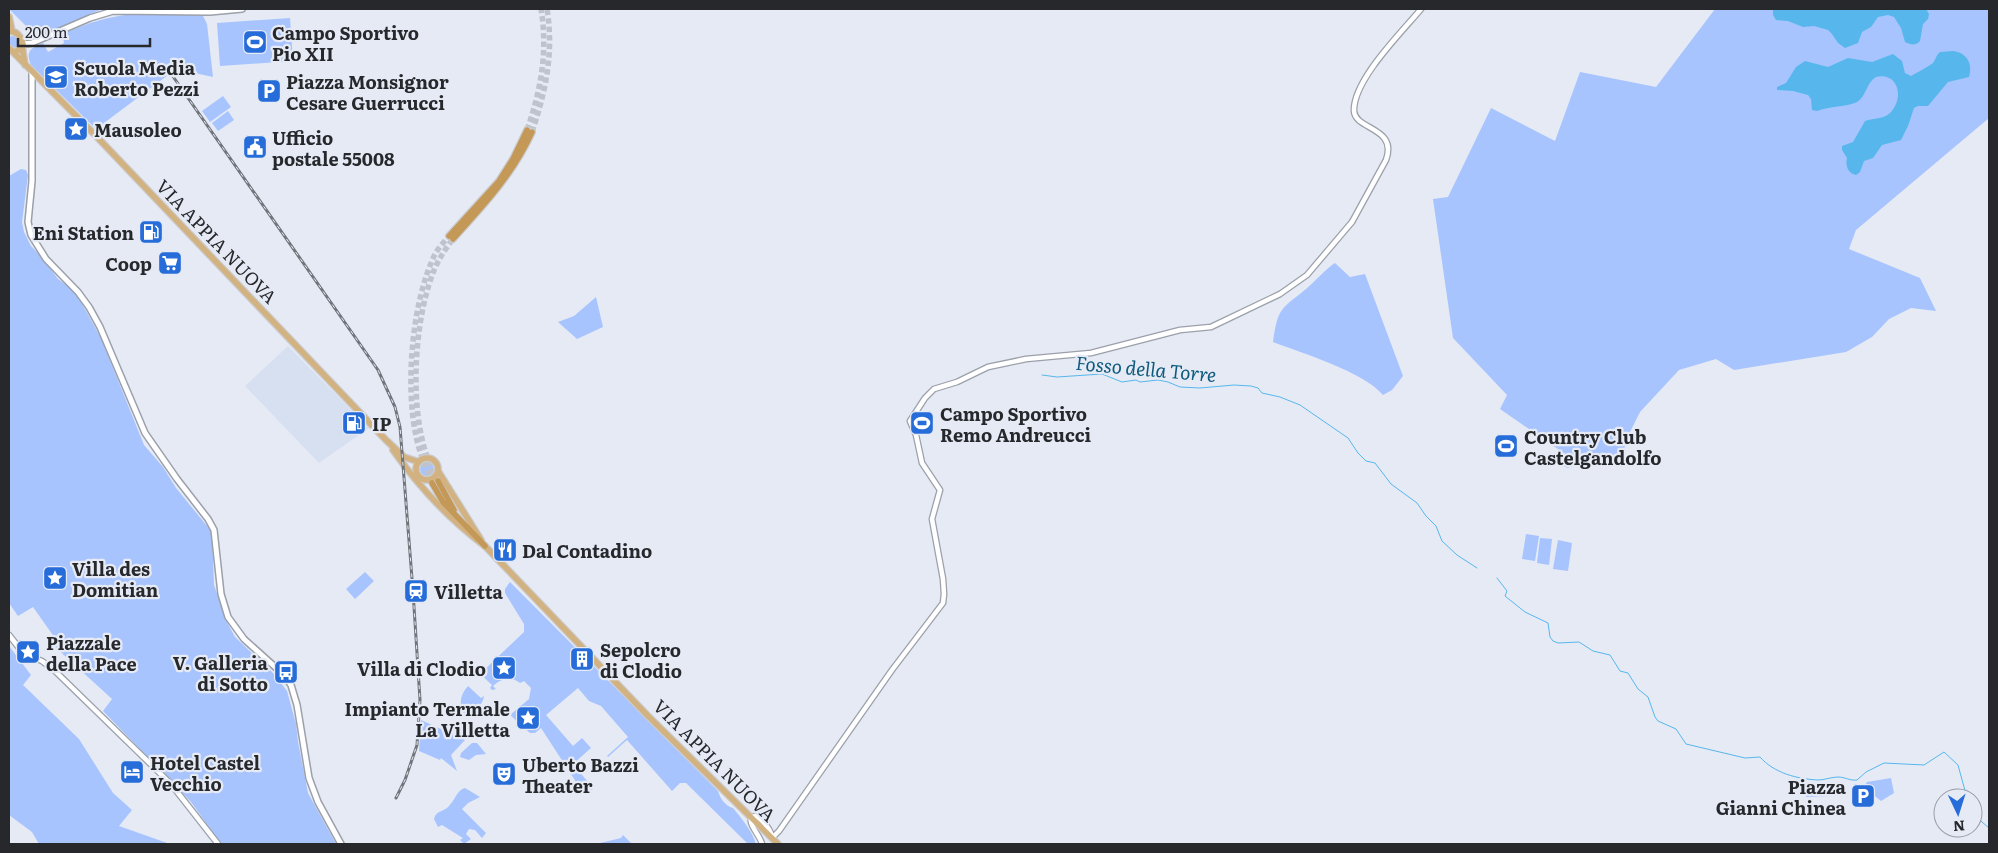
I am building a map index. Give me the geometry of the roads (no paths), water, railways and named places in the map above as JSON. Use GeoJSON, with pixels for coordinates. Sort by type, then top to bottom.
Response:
{"type":"FeatureCollection","features":[{"type":"Feature","properties":{"kind":"highway"},"geometry":{"type":"LineString","coordinates":[[451,237],[502,183],[530,131]]}},
{"type":"Feature","properties":{"kind":"highway"},"geometry":{"type":"LineString","coordinates":[[435,482],[443,502],[485,546]]}},
{"type":"Feature","properties":{"kind":"main road"},"geometry":{"type":"LineString","coordinates":[[11,50],[19,50],[23,45],[32,43],[90,18],[113,11],[210,12],[242,9]]}},
{"type":"Feature","properties":{"kind":"main road"},"geometry":{"type":"LineString","coordinates":[[9,17],[11,31],[19,35],[23,45],[25,65]]}},
{"type":"Feature","properties":{"kind":"main road","name":"VIA APPIA NUOVA"},"geometry":{"type":"LineString","coordinates":[[11,50],[97,137],[386,440],[404,457],[419,462]]}},
{"type":"Feature","properties":{"kind":"main road"},"geometry":{"type":"LineString","coordinates":[[32,72],[32,181],[28,224],[32,239],[46,259],[78,292],[89,307],[100,327],[145,433],[214,530],[221,594],[228,617],[244,639],[284,675],[291,685],[297,704],[309,778],[318,802],[341,844]]}},
{"type":"Feature","properties":{"kind":"main road","name":"VIA APPIA NUOVA"},"geometry":{"type":"LineString","coordinates":[[386,440],[439,508],[485,546],[648,715],[778,844]]}},
{"type":"Feature","properties":{"kind":"main road"},"geometry":{"type":"LineString","coordinates":[[409,471],[421,478],[432,479],[438,471],[437,464],[431,459],[424,459],[419,462],[416,468],[421,478],[439,508]]}},
{"type":"Feature","properties":{"kind":"main road","name":"VIA APPIA NUOVA"},"geometry":{"type":"LineString","coordinates":[[438,471],[485,546]]}},
{"type":"Feature","properties":{"kind":"street"},"geometry":{"type":"LineString","coordinates":[[772,838],[943,602],[943,579],[932,520],[940,490],[922,463],[916,435],[910,421],[925,398],[934,389],[957,382],[988,367],[1026,359],[1091,353],[1180,330],[1211,327],[1270,300],[1300,281],[1320,261],[1352,222],[1386,160],[1389,151],[1388,142],[1356,117],[1355,108],[1364,82],[1372,67],[1421,9]]}},
{"type":"Feature","properties":{"kind":"street"},"geometry":{"type":"LineString","coordinates":[[9,635],[24,654],[42,661],[55,671],[152,764],[171,784],[218,844]]}},
{"type":"Feature","properties":{"kind":"street"},"geometry":{"type":"LineString","coordinates":[[751,818],[750,822],[762,844]]}},
{"type":"Feature","properties":{"kind":"waterway","name":"Fosso della Torre"},"geometry":{"type":"LineString","coordinates":[[1042,375],[1057,377],[1102,374],[1122,382],[1158,380],[1180,387],[1251,386],[1258,388],[1262,393],[1280,397],[1300,405],[1348,438],[1366,461],[1375,463],[1391,484],[1417,503],[1436,526],[1442,541],[1457,555],[1477,568]]}},
{"type":"Feature","properties":{"kind":"waterway","name":"Fosso della Torre"},"geometry":{"type":"LineString","coordinates":[[1497,578],[1507,591],[1505,596],[1525,612],[1548,623],[1550,637],[1553,641],[1558,643],[1579,642],[1593,651],[1610,655],[1620,671],[1628,673],[1638,689],[1648,697],[1658,721],[1676,729],[1686,744],[1745,758],[1760,757],[1772,767],[1786,774],[1818,780],[1838,777],[1857,780],[1866,772],[1884,763],[1924,765],[1944,752],[1958,765],[1964,788]]}},
{"type":"Feature","properties":{"kind":"waterway","name":"Fosso della Torre"},"geometry":{"type":"LineString","coordinates":[[1983,823],[1989,828]]}},
{"type":"Feature","properties":{"kind":"tunnel"},"geometry":{"type":"LineString","coordinates":[[527,130],[542,70],[544,40],[541,9]]}},
{"type":"Feature","properties":{"kind":"tunnel"},"geometry":{"type":"LineString","coordinates":[[532,132],[545,86],[549,56],[550,41],[547,9]]}},
{"type":"Feature","properties":{"kind":"tunnel"},"geometry":{"type":"LineString","coordinates":[[432,483],[416,436],[411,393],[411,368],[416,319],[427,273],[435,254],[449,236]]}},
{"type":"Feature","properties":{"kind":"tunnel"},"geometry":{"type":"LineString","coordinates":[[438,481],[430,464],[421,434],[416,394],[417,350],[423,306],[429,286],[437,264],[453,239]]}},
{"type":"Feature","properties":{"kind":"railway"},"geometry":{"type":"LineString","coordinates":[[172,75],[378,370],[395,407],[400,427],[420,700],[417,745],[405,780],[396,798]]}},
{"type":"Feature","properties":{"kind":"place","name":"Campo Sportivo Pio XII"},"geometry":{"type":"Point","coordinates":[255,42]}},
{"type":"Feature","properties":{"kind":"place","name":"Scuola Media Roberto Pezzi"},"geometry":{"type":"Point","coordinates":[56,77]}},
{"type":"Feature","properties":{"kind":"place","name":"Piazza Monsignor Cesare Guerrucci"},"geometry":{"type":"Point","coordinates":[269,91]}},
{"type":"Feature","properties":{"kind":"place","name":"Mausoleo"},"geometry":{"type":"Point","coordinates":[76,129]}},
{"type":"Feature","properties":{"kind":"place","name":"Ufficio postale 55008"},"geometry":{"type":"Point","coordinates":[255,147]}},
{"type":"Feature","properties":{"kind":"place","name":"Eni Station"},"geometry":{"type":"Point","coordinates":[151,232]}},
{"type":"Feature","properties":{"kind":"place","name":"Coop"},"geometry":{"type":"Point","coordinates":[170,263]}},
{"type":"Feature","properties":{"kind":"place","name":"IP"},"geometry":{"type":"Point","coordinates":[354,423]}},
{"type":"Feature","properties":{"kind":"place","name":"Campo Sportivo Remo Andreucci"},"geometry":{"type":"Point","coordinates":[922,423]}},
{"type":"Feature","properties":{"kind":"place","name":"Country Club Castelgandolfo"},"geometry":{"type":"Point","coordinates":[1506,446]}},
{"type":"Feature","properties":{"kind":"place","name":"Dal Contadino"},"geometry":{"type":"Point","coordinates":[505,550]}},
{"type":"Feature","properties":{"kind":"place","name":"Villa des Domitian"},"geometry":{"type":"Point","coordinates":[55,578]}},
{"type":"Feature","properties":{"kind":"place","name":"Villetta"},"geometry":{"type":"Point","coordinates":[416,591]}},
{"type":"Feature","properties":{"kind":"place","name":"Piazzale della Pace"},"geometry":{"type":"Point","coordinates":[28,652]}},
{"type":"Feature","properties":{"kind":"place","name":"Sepolcro di Clodio"},"geometry":{"type":"Point","coordinates":[582,659]}},
{"type":"Feature","properties":{"kind":"place","name":"Villa di Clodio"},"geometry":{"type":"Point","coordinates":[504,668]}},
{"type":"Feature","properties":{"kind":"place","name":"V. Galleria di Sotto"},"geometry":{"type":"Point","coordinates":[286,672]}},
{"type":"Feature","properties":{"kind":"place","name":"Impianto Termale La Villetta"},"geometry":{"type":"Point","coordinates":[528,718]}},
{"type":"Feature","properties":{"kind":"place","name":"Hotel Castel Vecchio"},"geometry":{"type":"Point","coordinates":[132,772]}},
{"type":"Feature","properties":{"kind":"place","name":"Uberto Bazzi Theater"},"geometry":{"type":"Point","coordinates":[504,774]}},
{"type":"Feature","properties":{"kind":"place","name":"Piazza Gianni Chinea"},"geometry":{"type":"Point","coordinates":[1863,796]}}]}
